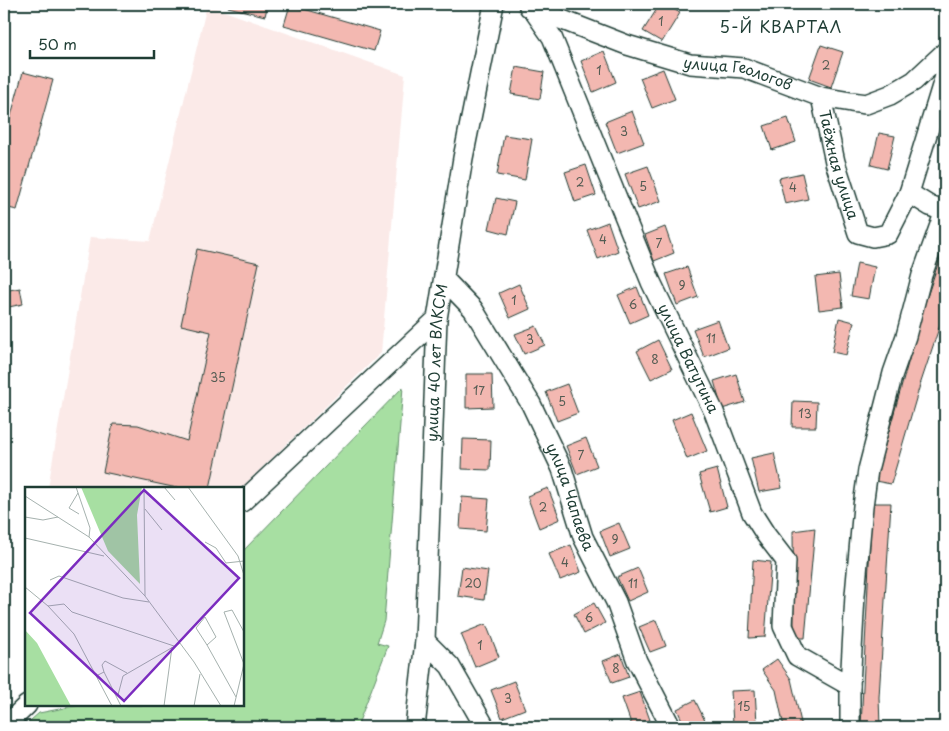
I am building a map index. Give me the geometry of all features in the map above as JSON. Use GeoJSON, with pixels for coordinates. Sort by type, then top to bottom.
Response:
{"type":"FeatureCollection","features":[{"type":"Feature","properties":{"kind":"street","name":"улица 40 лет ВЛКСМ"},"geometry":{"type":"LineString","coordinates":[[415,727],[425,641],[437,319],[463,158],[494,4]]}},
{"type":"Feature","properties":{"kind":"street","name":"улица Геологов"},"geometry":{"type":"LineString","coordinates":[[535,6],[627,45],[690,64],[744,68],[822,97],[866,104],[882,98],[914,81],[945,52]]}},
{"type":"Feature","properties":{"kind":"street","name":"улица Ватутина"},"geometry":{"type":"LineString","coordinates":[[535,6],[552,37],[652,282],[714,412],[752,513],[786,561],[783,626],[797,656],[850,686]]}},
{"type":"Feature","properties":{"kind":"street"},"geometry":{"type":"LineString","coordinates":[[850,727],[850,686],[862,506],[868,470],[892,374],[906,336],[922,275],[945,211],[930,206],[909,193],[945,76]]}},
{"type":"Feature","properties":{"kind":"street","name":"Таёжная улица"},"geometry":{"type":"LineString","coordinates":[[822,97],[835,162],[858,233],[873,237],[888,234],[909,193]]}},
{"type":"Feature","properties":{"kind":"street","name":"улица Чапаева"},"geometry":{"type":"LineString","coordinates":[[444,279],[473,309],[531,404],[562,469],[583,537],[616,602],[637,660],[671,727]]}},
{"type":"Feature","properties":{"kind":"street"},"geometry":{"type":"LineString","coordinates":[[244,500],[437,319]]}},
{"type":"Feature","properties":{"kind":"street"},"geometry":{"type":"LineString","coordinates":[[425,641],[450,666],[485,727]]}},
{"type":"Feature","properties":{"kind":"street"},"geometry":{"type":"LineString","coordinates":[[4,727],[21,715]]}},
{"type":"Feature","properties":{"kind":"shaded area"},"geometry":{"type":"Polygon","coordinates":[[[207,5],[405,75],[381,353],[242,487],[48,487],[90,237],[150,241],[207,5]]]}},
{"type":"Feature","properties":{"kind":"green space"},"geometry":{"type":"Polygon","coordinates":[[[403,387],[384,621],[377,643],[388,646],[357,727],[23,727],[39,713],[75,706],[244,706],[244,550],[403,387]]]}},
{"type":"Feature","properties":{"kind":"building"},"geometry":{"type":"Polygon","coordinates":[[[229,4],[268,4],[265,16],[228,7],[229,4]]]}},
{"type":"Feature","properties":{"kind":"building"},"geometry":{"type":"Polygon","coordinates":[[[660,4],[665,4],[680,13],[662,42],[643,31],[660,4]]]}},
{"type":"Feature","properties":{"kind":"building"},"geometry":{"type":"Polygon","coordinates":[[[290,5],[380,31],[374,51],[284,25],[290,5]]]}},
{"type":"Feature","properties":{"kind":"building"},"geometry":{"type":"Polygon","coordinates":[[[821,45],[843,52],[831,87],[809,79],[821,45]]]}},
{"type":"Feature","properties":{"kind":"building"},"geometry":{"type":"Polygon","coordinates":[[[604,51],[616,82],[593,92],[581,61],[604,51]]]}},
{"type":"Feature","properties":{"kind":"building"},"geometry":{"type":"Polygon","coordinates":[[[516,67],[544,72],[540,99],[511,94],[516,67]]]}},
{"type":"Feature","properties":{"kind":"building"},"geometry":{"type":"Polygon","coordinates":[[[663,69],[675,99],[652,108],[640,78],[663,69]]]}},
{"type":"Feature","properties":{"kind":"building"},"geometry":{"type":"Polygon","coordinates":[[[23,72],[53,80],[17,210],[4,207],[4,141],[23,72]]]}},
{"type":"Feature","properties":{"kind":"building"},"geometry":{"type":"Polygon","coordinates":[[[632,111],[644,143],[617,153],[605,122],[632,111]]]}},
{"type":"Feature","properties":{"kind":"building"},"geometry":{"type":"Polygon","coordinates":[[[788,118],[796,142],[772,150],[764,126],[788,118]]]}},
{"type":"Feature","properties":{"kind":"building"},"geometry":{"type":"Polygon","coordinates":[[[879,133],[895,136],[887,169],[871,165],[879,133]]]}},
{"type":"Feature","properties":{"kind":"building"},"geometry":{"type":"Polygon","coordinates":[[[504,135],[532,139],[525,180],[497,175],[504,135]]]}},
{"type":"Feature","properties":{"kind":"building"},"geometry":{"type":"Polygon","coordinates":[[[586,165],[596,195],[575,202],[565,172],[586,165]]]}},
{"type":"Feature","properties":{"kind":"building"},"geometry":{"type":"Polygon","coordinates":[[[648,166],[661,201],[638,209],[625,174],[648,166]]]}},
{"type":"Feature","properties":{"kind":"building"},"geometry":{"type":"Polygon","coordinates":[[[802,173],[808,199],[785,204],[779,178],[802,173]]]}},
{"type":"Feature","properties":{"kind":"building"},"geometry":{"type":"Polygon","coordinates":[[[496,198],[515,202],[508,234],[489,229],[496,198]]]}},
{"type":"Feature","properties":{"kind":"building"},"geometry":{"type":"Polygon","coordinates":[[[608,222],[618,251],[598,259],[587,230],[608,222]]]}},
{"type":"Feature","properties":{"kind":"building"},"geometry":{"type":"Polygon","coordinates":[[[665,227],[674,253],[654,261],[645,235],[665,227]]]}},
{"type":"Feature","properties":{"kind":"building"},"geometry":{"type":"Polygon","coordinates":[[[945,243],[945,310],[920,385],[891,484],[875,481],[924,306],[945,243]]]}},
{"type":"Feature","properties":{"kind":"building"},"geometry":{"type":"Polygon","coordinates":[[[197,249],[259,263],[210,487],[172,487],[103,472],[113,424],[138,425],[187,441],[211,332],[181,325],[197,249]]]}},
{"type":"Feature","properties":{"kind":"building"},"geometry":{"type":"Polygon","coordinates":[[[857,263],[875,267],[869,299],[851,296],[857,263]]]}},
{"type":"Feature","properties":{"kind":"building"},"geometry":{"type":"Polygon","coordinates":[[[687,267],[698,297],[677,305],[666,274],[687,267]]]}},
{"type":"Feature","properties":{"kind":"building"},"geometry":{"type":"Polygon","coordinates":[[[839,274],[843,307],[819,310],[815,277],[839,274]]]}},
{"type":"Feature","properties":{"kind":"building"},"geometry":{"type":"Polygon","coordinates":[[[519,284],[530,309],[510,318],[499,293],[519,284]]]}},
{"type":"Feature","properties":{"kind":"building"},"geometry":{"type":"Polygon","coordinates":[[[637,287],[648,315],[630,323],[618,295],[637,287]]]}},
{"type":"Feature","properties":{"kind":"building"},"geometry":{"type":"Polygon","coordinates":[[[20,288],[23,304],[4,308],[4,291],[20,288]]]}},
{"type":"Feature","properties":{"kind":"building"},"geometry":{"type":"Polygon","coordinates":[[[839,318],[854,322],[846,355],[832,352],[839,318]]]}},
{"type":"Feature","properties":{"kind":"building"},"geometry":{"type":"Polygon","coordinates":[[[718,320],[728,348],[704,357],[693,329],[718,320]]]}},
{"type":"Feature","properties":{"kind":"building"},"geometry":{"type":"Polygon","coordinates":[[[536,326],[545,345],[524,354],[515,334],[536,326]]]}},
{"type":"Feature","properties":{"kind":"building"},"geometry":{"type":"Polygon","coordinates":[[[658,340],[672,369],[651,379],[637,351],[658,340]]]}},
{"type":"Feature","properties":{"kind":"building"},"geometry":{"type":"Polygon","coordinates":[[[466,374],[492,374],[493,407],[466,408],[466,374]]]}},
{"type":"Feature","properties":{"kind":"building"},"geometry":{"type":"Polygon","coordinates":[[[736,374],[745,402],[722,409],[714,381],[736,374]]]}},
{"type":"Feature","properties":{"kind":"building"},"geometry":{"type":"Polygon","coordinates":[[[567,384],[578,413],[557,421],[546,392],[567,384]]]}},
{"type":"Feature","properties":{"kind":"building"},"geometry":{"type":"Polygon","coordinates":[[[793,401],[817,402],[816,427],[792,427],[793,401]]]}},
{"type":"Feature","properties":{"kind":"building"},"geometry":{"type":"Polygon","coordinates":[[[691,412],[707,451],[687,459],[672,420],[691,412]]]}},
{"type":"Feature","properties":{"kind":"building"},"geometry":{"type":"Polygon","coordinates":[[[586,438],[597,466],[577,474],[566,446],[586,438]]]}},
{"type":"Feature","properties":{"kind":"building"},"geometry":{"type":"Polygon","coordinates":[[[463,439],[491,440],[490,470],[462,469],[463,439]]]}},
{"type":"Feature","properties":{"kind":"building"},"geometry":{"type":"Polygon","coordinates":[[[774,453],[782,488],[759,492],[751,458],[774,453]]]}},
{"type":"Feature","properties":{"kind":"building"},"geometry":{"type":"Polygon","coordinates":[[[717,469],[727,507],[710,512],[699,474],[717,469]]]}},
{"type":"Feature","properties":{"kind":"building"},"geometry":{"type":"Polygon","coordinates":[[[548,488],[560,519],[539,528],[527,496],[548,488]]]}},
{"type":"Feature","properties":{"kind":"building"},"geometry":{"type":"Polygon","coordinates":[[[462,497],[489,499],[486,531],[460,529],[462,497]]]}},
{"type":"Feature","properties":{"kind":"building"},"geometry":{"type":"Polygon","coordinates":[[[872,503],[891,503],[879,697],[880,727],[861,727],[872,503]]]}},
{"type":"Feature","properties":{"kind":"building"},"geometry":{"type":"Polygon","coordinates":[[[619,523],[630,549],[610,557],[600,531],[619,523]]]}},
{"type":"Feature","properties":{"kind":"building"},"geometry":{"type":"Polygon","coordinates":[[[815,528],[805,638],[794,638],[793,531],[815,528]]]}},
{"type":"Feature","properties":{"kind":"building"},"geometry":{"type":"Polygon","coordinates":[[[571,545],[581,572],[560,580],[549,554],[571,545]]]}},
{"type":"Feature","properties":{"kind":"building"},"geometry":{"type":"Polygon","coordinates":[[[753,560],[771,562],[765,637],[749,638],[753,560]]]}},
{"type":"Feature","properties":{"kind":"building"},"geometry":{"type":"Polygon","coordinates":[[[462,567],[488,571],[484,600],[458,596],[462,567]]]}},
{"type":"Feature","properties":{"kind":"building"},"geometry":{"type":"Polygon","coordinates":[[[638,568],[648,592],[628,601],[617,577],[638,568]]]}},
{"type":"Feature","properties":{"kind":"building"},"geometry":{"type":"Polygon","coordinates":[[[594,603],[605,623],[584,634],[574,614],[594,603]]]}},
{"type":"Feature","properties":{"kind":"building"},"geometry":{"type":"Polygon","coordinates":[[[656,620],[666,646],[650,652],[639,627],[656,620]]]}},
{"type":"Feature","properties":{"kind":"building"},"geometry":{"type":"Polygon","coordinates":[[[486,624],[499,657],[475,667],[461,634],[486,624]]]}},
{"type":"Feature","properties":{"kind":"building"},"geometry":{"type":"Polygon","coordinates":[[[621,654],[629,677],[612,683],[603,661],[621,654]]]}},
{"type":"Feature","properties":{"kind":"building"},"geometry":{"type":"Polygon","coordinates":[[[777,659],[791,679],[802,727],[784,727],[776,690],[762,670],[777,659]]]}},
{"type":"Feature","properties":{"kind":"building"},"geometry":{"type":"Polygon","coordinates":[[[514,681],[525,709],[502,718],[491,690],[514,681]]]}},
{"type":"Feature","properties":{"kind":"building"},"geometry":{"type":"Polygon","coordinates":[[[755,690],[757,723],[733,724],[731,691],[755,690]]]}},
{"type":"Feature","properties":{"kind":"building"},"geometry":{"type":"Polygon","coordinates":[[[640,692],[650,720],[632,726],[622,698],[640,692]]]}},
{"type":"Feature","properties":{"kind":"building"},"geometry":{"type":"Polygon","coordinates":[[[695,700],[708,727],[685,727],[677,709],[695,700]]]}},
{"type":"Feature","properties":{"kind":"district","name":"5-Й КВАРТАЛ"},"geometry":{"type":"Point","coordinates":[781,27]}}]}
